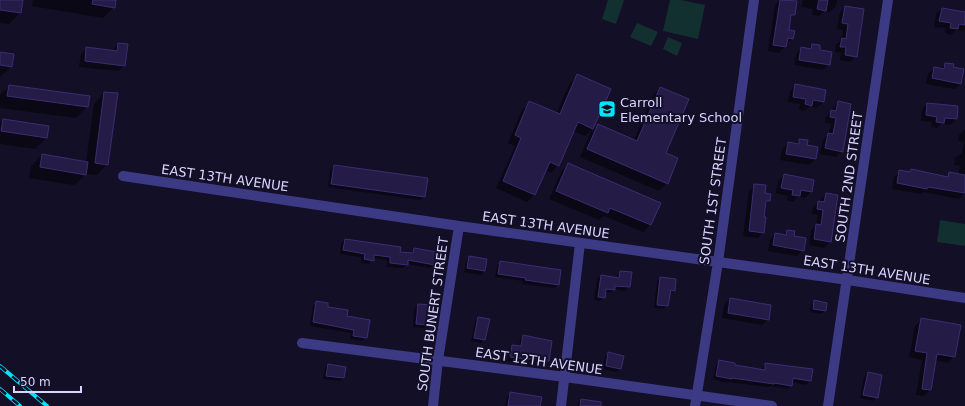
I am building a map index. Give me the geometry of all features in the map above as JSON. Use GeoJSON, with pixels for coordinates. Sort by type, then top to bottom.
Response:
{"type":"FeatureCollection","features":[{"type":"Feature","properties":{"kind":"street","name":"SOUTH 1ST STREET"},"geometry":{"type":"LineString","coordinates":[[695,406],[718,262],[754,0]]}},
{"type":"Feature","properties":{"kind":"street","name":"SOUTH 2ND STREET"},"geometry":{"type":"LineString","coordinates":[[828,406],[848,280],[888,0]]}},
{"type":"Feature","properties":{"kind":"street","name":"EAST 13TH AVENUE"},"geometry":{"type":"LineString","coordinates":[[123,176],[459,226],[848,280],[965,298]]}},
{"type":"Feature","properties":{"kind":"street","name":"SOUTH BUNERT STREET"},"geometry":{"type":"LineString","coordinates":[[433,406],[438,360],[459,226]]}},
{"type":"Feature","properties":{"kind":"street"},"geometry":{"type":"LineString","coordinates":[[561,406],[566,377],[580,243]]}},
{"type":"Feature","properties":{"kind":"street","name":"EAST 12TH AVENUE"},"geometry":{"type":"LineString","coordinates":[[302,342],[772,406]]}},
{"type":"Feature","properties":{"kind":"green space"},"geometry":{"type":"Polygon","coordinates":[[[608,0],[624,0],[616,24],[602,19],[608,0]]]}},
{"type":"Feature","properties":{"kind":"green space"},"geometry":{"type":"Polygon","coordinates":[[[670,0],[681,0],[705,5],[698,39],[663,31],[670,0]]]}},
{"type":"Feature","properties":{"kind":"green space"},"geometry":{"type":"Polygon","coordinates":[[[637,23],[658,32],[651,46],[630,37],[637,23]]]}},
{"type":"Feature","properties":{"kind":"green space"},"geometry":{"type":"Polygon","coordinates":[[[668,37],[682,43],[677,56],[663,49],[668,37]]]}},
{"type":"Feature","properties":{"kind":"green space"},"geometry":{"type":"Polygon","coordinates":[[[940,220],[965,224],[965,246],[937,242],[940,220]]]}},
{"type":"Feature","properties":{"kind":"building"},"geometry":{"type":"Polygon","coordinates":[[[0,0],[23,0],[21,13],[0,10],[0,0]]]}},
{"type":"Feature","properties":{"kind":"building"},"geometry":{"type":"Polygon","coordinates":[[[93,0],[116,0],[115,8],[92,4],[93,0]]]}},
{"type":"Feature","properties":{"kind":"building"},"geometry":{"type":"Polygon","coordinates":[[[780,0],[797,1],[795,15],[791,15],[789,30],[795,31],[793,39],[788,38],[786,47],[773,45],[780,0]]]}},
{"type":"Feature","properties":{"kind":"building"},"geometry":{"type":"Polygon","coordinates":[[[819,0],[828,0],[826,11],[817,9],[819,0]]]}},
{"type":"Feature","properties":{"kind":"building"},"geometry":{"type":"Polygon","coordinates":[[[845,6],[864,9],[857,57],[845,55],[846,47],[840,47],[842,38],[846,39],[848,24],[842,23],[845,6]]]}},
{"type":"Feature","properties":{"kind":"building"},"geometry":{"type":"Polygon","coordinates":[[[942,8],[965,12],[965,25],[959,24],[958,29],[950,28],[951,23],[939,21],[942,8]]]}},
{"type":"Feature","properties":{"kind":"building"},"geometry":{"type":"Polygon","coordinates":[[[118,43],[128,44],[125,66],[85,61],[86,47],[117,51],[118,43]]]}},
{"type":"Feature","properties":{"kind":"building"},"geometry":{"type":"Polygon","coordinates":[[[812,44],[820,45],[820,50],[832,52],[830,65],[799,60],[801,47],[811,49],[812,44]]]}},
{"type":"Feature","properties":{"kind":"building"},"geometry":{"type":"Polygon","coordinates":[[[0,52],[14,54],[12,67],[0,65],[0,52]]]}},
{"type":"Feature","properties":{"kind":"building"},"geometry":{"type":"Polygon","coordinates":[[[945,63],[954,64],[953,67],[964,69],[961,84],[932,78],[934,67],[944,69],[945,63]]]}},
{"type":"Feature","properties":{"kind":"building"},"geometry":{"type":"Polygon","coordinates":[[[577,74],[611,89],[593,129],[578,122],[559,166],[550,162],[535,195],[503,181],[521,138],[515,135],[529,101],[560,114],[577,74]]]}},
{"type":"Feature","properties":{"kind":"building"},"geometry":{"type":"Polygon","coordinates":[[[795,84],[826,90],[824,102],[813,100],[812,106],[805,104],[806,99],[793,97],[795,84]]]}},
{"type":"Feature","properties":{"kind":"building"},"geometry":{"type":"Polygon","coordinates":[[[9,85],[90,96],[88,107],[7,96],[9,85]]]}},
{"type":"Feature","properties":{"kind":"building"},"geometry":{"type":"Polygon","coordinates":[[[660,87],[689,99],[666,153],[678,158],[668,184],[587,149],[598,124],[637,141],[660,87]]]}},
{"type":"Feature","properties":{"kind":"building"},"geometry":{"type":"Polygon","coordinates":[[[104,92],[118,93],[108,165],[95,163],[104,92]]]}},
{"type":"Feature","properties":{"kind":"building"},"geometry":{"type":"Polygon","coordinates":[[[838,101],[851,104],[843,152],[825,148],[828,133],[833,134],[836,118],[830,117],[831,110],[836,111],[838,101]]]}},
{"type":"Feature","properties":{"kind":"building"},"geometry":{"type":"Polygon","coordinates":[[[927,103],[958,106],[957,119],[945,118],[944,123],[936,122],[937,117],[926,115],[927,103]]]}},
{"type":"Feature","properties":{"kind":"building"},"geometry":{"type":"Polygon","coordinates":[[[3,119],[49,126],[47,138],[1,131],[3,119]]]}},
{"type":"Feature","properties":{"kind":"building"},"geometry":{"type":"Polygon","coordinates":[[[799,139],[808,140],[807,145],[818,147],[816,159],[786,154],[788,142],[799,144],[799,139]]]}},
{"type":"Feature","properties":{"kind":"building"},"geometry":{"type":"Polygon","coordinates":[[[42,154],[88,162],[86,175],[40,167],[42,154]]]}},
{"type":"Feature","properties":{"kind":"building"},"geometry":{"type":"Polygon","coordinates":[[[568,163],[661,203],[651,225],[610,208],[608,213],[556,191],[568,163]]]}},
{"type":"Feature","properties":{"kind":"building"},"geometry":{"type":"Polygon","coordinates":[[[334,165],[428,178],[425,197],[331,184],[334,165]]]}},
{"type":"Feature","properties":{"kind":"building"},"geometry":{"type":"Polygon","coordinates":[[[911,169],[948,177],[949,172],[965,175],[965,193],[928,187],[927,189],[897,183],[899,170],[910,172],[911,169]]]}},
{"type":"Feature","properties":{"kind":"building"},"geometry":{"type":"Polygon","coordinates":[[[784,174],[814,180],[812,192],[801,190],[800,196],[792,195],[793,190],[781,188],[784,174]]]}},
{"type":"Feature","properties":{"kind":"building"},"geometry":{"type":"Polygon","coordinates":[[[754,184],[766,185],[765,193],[771,194],[770,201],[766,201],[764,233],[749,231],[754,184]]]}},
{"type":"Feature","properties":{"kind":"building"},"geometry":{"type":"Polygon","coordinates":[[[826,193],[838,195],[831,242],[814,239],[816,224],[821,225],[823,210],[817,209],[818,201],[824,202],[826,193]]]}},
{"type":"Feature","properties":{"kind":"building"},"geometry":{"type":"Polygon","coordinates":[[[787,230],[795,231],[794,236],[806,238],[804,251],[773,245],[775,233],[786,235],[787,230]]]}},
{"type":"Feature","properties":{"kind":"building"},"geometry":{"type":"Polygon","coordinates":[[[345,239],[401,247],[400,252],[413,253],[414,248],[437,252],[435,265],[408,260],[408,265],[390,263],[390,257],[374,255],[374,261],[364,259],[365,254],[343,250],[345,239]]]}},
{"type":"Feature","properties":{"kind":"building"},"geometry":{"type":"Polygon","coordinates":[[[469,256],[487,259],[485,271],[467,268],[469,256]]]}},
{"type":"Feature","properties":{"kind":"building"},"geometry":{"type":"Polygon","coordinates":[[[500,261],[561,270],[559,285],[498,274],[500,261]]]}},
{"type":"Feature","properties":{"kind":"building"},"geometry":{"type":"Polygon","coordinates":[[[620,271],[632,272],[630,287],[615,286],[615,290],[606,289],[605,298],[598,297],[601,275],[619,278],[620,271]]]}},
{"type":"Feature","properties":{"kind":"building"},"geometry":{"type":"Polygon","coordinates":[[[660,277],[676,279],[675,291],[671,290],[668,306],[657,305],[660,277]]]}},
{"type":"Feature","properties":{"kind":"building"},"geometry":{"type":"Polygon","coordinates":[[[730,298],[771,305],[769,320],[728,313],[730,298]]]}},
{"type":"Feature","properties":{"kind":"building"},"geometry":{"type":"Polygon","coordinates":[[[814,300],[827,303],[826,311],[813,309],[814,300]]]}},
{"type":"Feature","properties":{"kind":"building"},"geometry":{"type":"Polygon","coordinates":[[[316,301],[328,303],[328,307],[348,310],[347,316],[370,320],[367,338],[353,336],[354,330],[313,322],[316,301]]]}},
{"type":"Feature","properties":{"kind":"building"},"geometry":{"type":"Polygon","coordinates":[[[418,304],[430,305],[429,325],[416,324],[418,304]]]}},
{"type":"Feature","properties":{"kind":"building"},"geometry":{"type":"Polygon","coordinates":[[[478,317],[490,319],[485,340],[474,338],[478,317]]]}},
{"type":"Feature","properties":{"kind":"building"},"geometry":{"type":"Polygon","coordinates":[[[921,318],[961,325],[955,357],[937,354],[931,390],[922,389],[927,353],[915,351],[921,318]]]}},
{"type":"Feature","properties":{"kind":"building"},"geometry":{"type":"Polygon","coordinates":[[[523,335],[552,341],[549,361],[510,357],[512,345],[521,346],[523,335]]]}},
{"type":"Feature","properties":{"kind":"building"},"geometry":{"type":"Polygon","coordinates":[[[608,352],[624,356],[621,369],[606,366],[608,352]]]}},
{"type":"Feature","properties":{"kind":"building"},"geometry":{"type":"Polygon","coordinates":[[[719,360],[735,363],[735,365],[765,370],[765,363],[813,369],[811,381],[793,378],[792,386],[716,376],[719,360]]]}},
{"type":"Feature","properties":{"kind":"building"},"geometry":{"type":"Polygon","coordinates":[[[328,364],[346,367],[344,378],[326,376],[328,364]]]}},
{"type":"Feature","properties":{"kind":"building"},"geometry":{"type":"Polygon","coordinates":[[[868,372],[882,375],[878,398],[863,395],[868,372]]]}},
{"type":"Feature","properties":{"kind":"building"},"geometry":{"type":"Polygon","coordinates":[[[510,392],[542,397],[540,406],[508,406],[510,392]]]}},
{"type":"Feature","properties":{"kind":"building"},"geometry":{"type":"Polygon","coordinates":[[[581,399],[601,402],[601,406],[580,406],[581,399]]]}},
{"type":"Feature","properties":{"kind":"railway"},"geometry":{"type":"LineString","coordinates":[[0,366],[47,406]]}},
{"type":"Feature","properties":{"kind":"railway"},"geometry":{"type":"LineString","coordinates":[[0,389],[20,406]]}},
{"type":"Feature","properties":{"kind":"place","name":"Carroll Elementary School"},"geometry":{"type":"Point","coordinates":[607,109]}}]}
